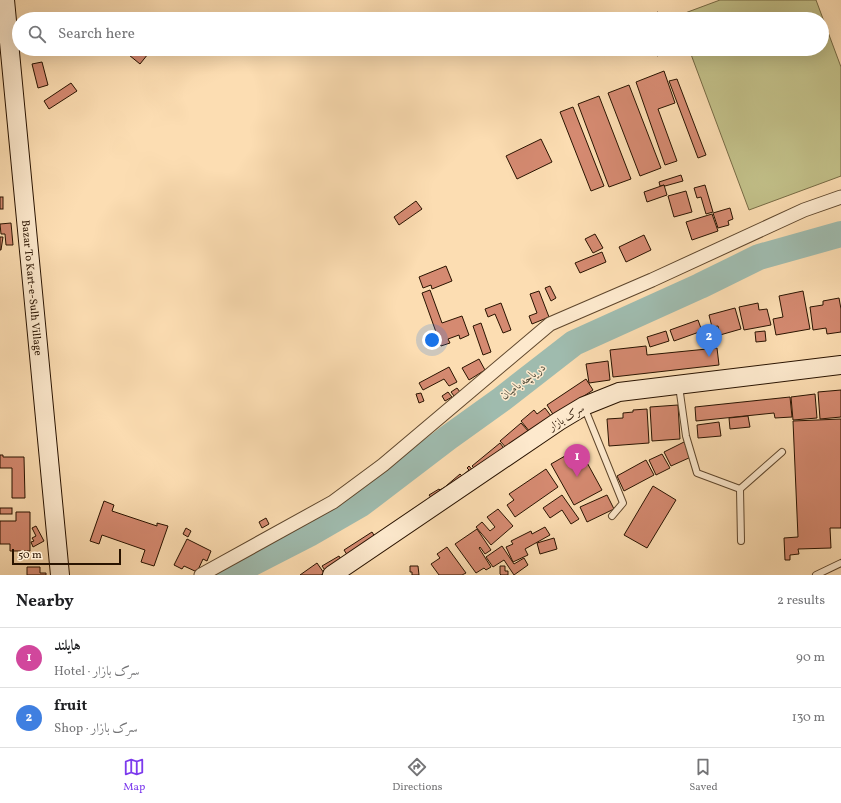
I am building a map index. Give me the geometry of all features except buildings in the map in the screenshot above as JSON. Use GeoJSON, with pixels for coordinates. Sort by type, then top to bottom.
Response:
{"type":"FeatureCollection","features":[{"type":"Feature","properties":{"kind":"main road","name":"Bazar To Kart-e-Sulh Village"},"geometry":{"type":"LineString","coordinates":[[5,0],[60,575]]}},
{"type":"Feature","properties":{"kind":"main road","name":"سرک بازار"},"geometry":{"type":"LineString","coordinates":[[332,575],[559,421],[584,406],[619,392],[841,365]]}},
{"type":"Feature","properties":{"kind":"street"},"geometry":{"type":"LineString","coordinates":[[201,575],[334,502],[383,465],[550,324],[652,280],[804,210],[841,197]]}},
{"type":"Feature","properties":{"kind":"lane"},"geometry":{"type":"LineString","coordinates":[[679,385],[686,436],[697,473],[740,489]]}},
{"type":"Feature","properties":{"kind":"lane"},"geometry":{"type":"LineString","coordinates":[[584,406],[623,504],[612,516]]}},
{"type":"Feature","properties":{"kind":"lane"},"geometry":{"type":"LineString","coordinates":[[741,541],[740,489],[782,452]]}},
{"type":"Feature","properties":{"kind":"lane"},"geometry":{"type":"LineString","coordinates":[[816,575],[841,564]]}},
{"type":"Feature","properties":{"kind":"shaded area"},"geometry":{"type":"Polygon","coordinates":[[[720,0],[816,0],[820,12],[688,12],[720,0]]]}},
{"type":"Feature","properties":{"kind":"shaded area"},"geometry":{"type":"Polygon","coordinates":[[[829,35],[841,67],[841,176],[749,210],[692,56],[829,56],[829,35]]]}},
{"type":"Feature","properties":{"kind":"waterway","name":"دریاچه بامیان"},"geometry":{"type":"LineString","coordinates":[[229,575],[309,534],[361,504],[502,399],[574,343],[700,286],[759,257],[841,234]]}},
{"type":"Feature","properties":{"kind":"place","name":"fruit"},"geometry":{"type":"Point","coordinates":[709,357]}},
{"type":"Feature","properties":{"kind":"place","name":"هایلند"},"geometry":{"type":"Point","coordinates":[577,477]}}]}
